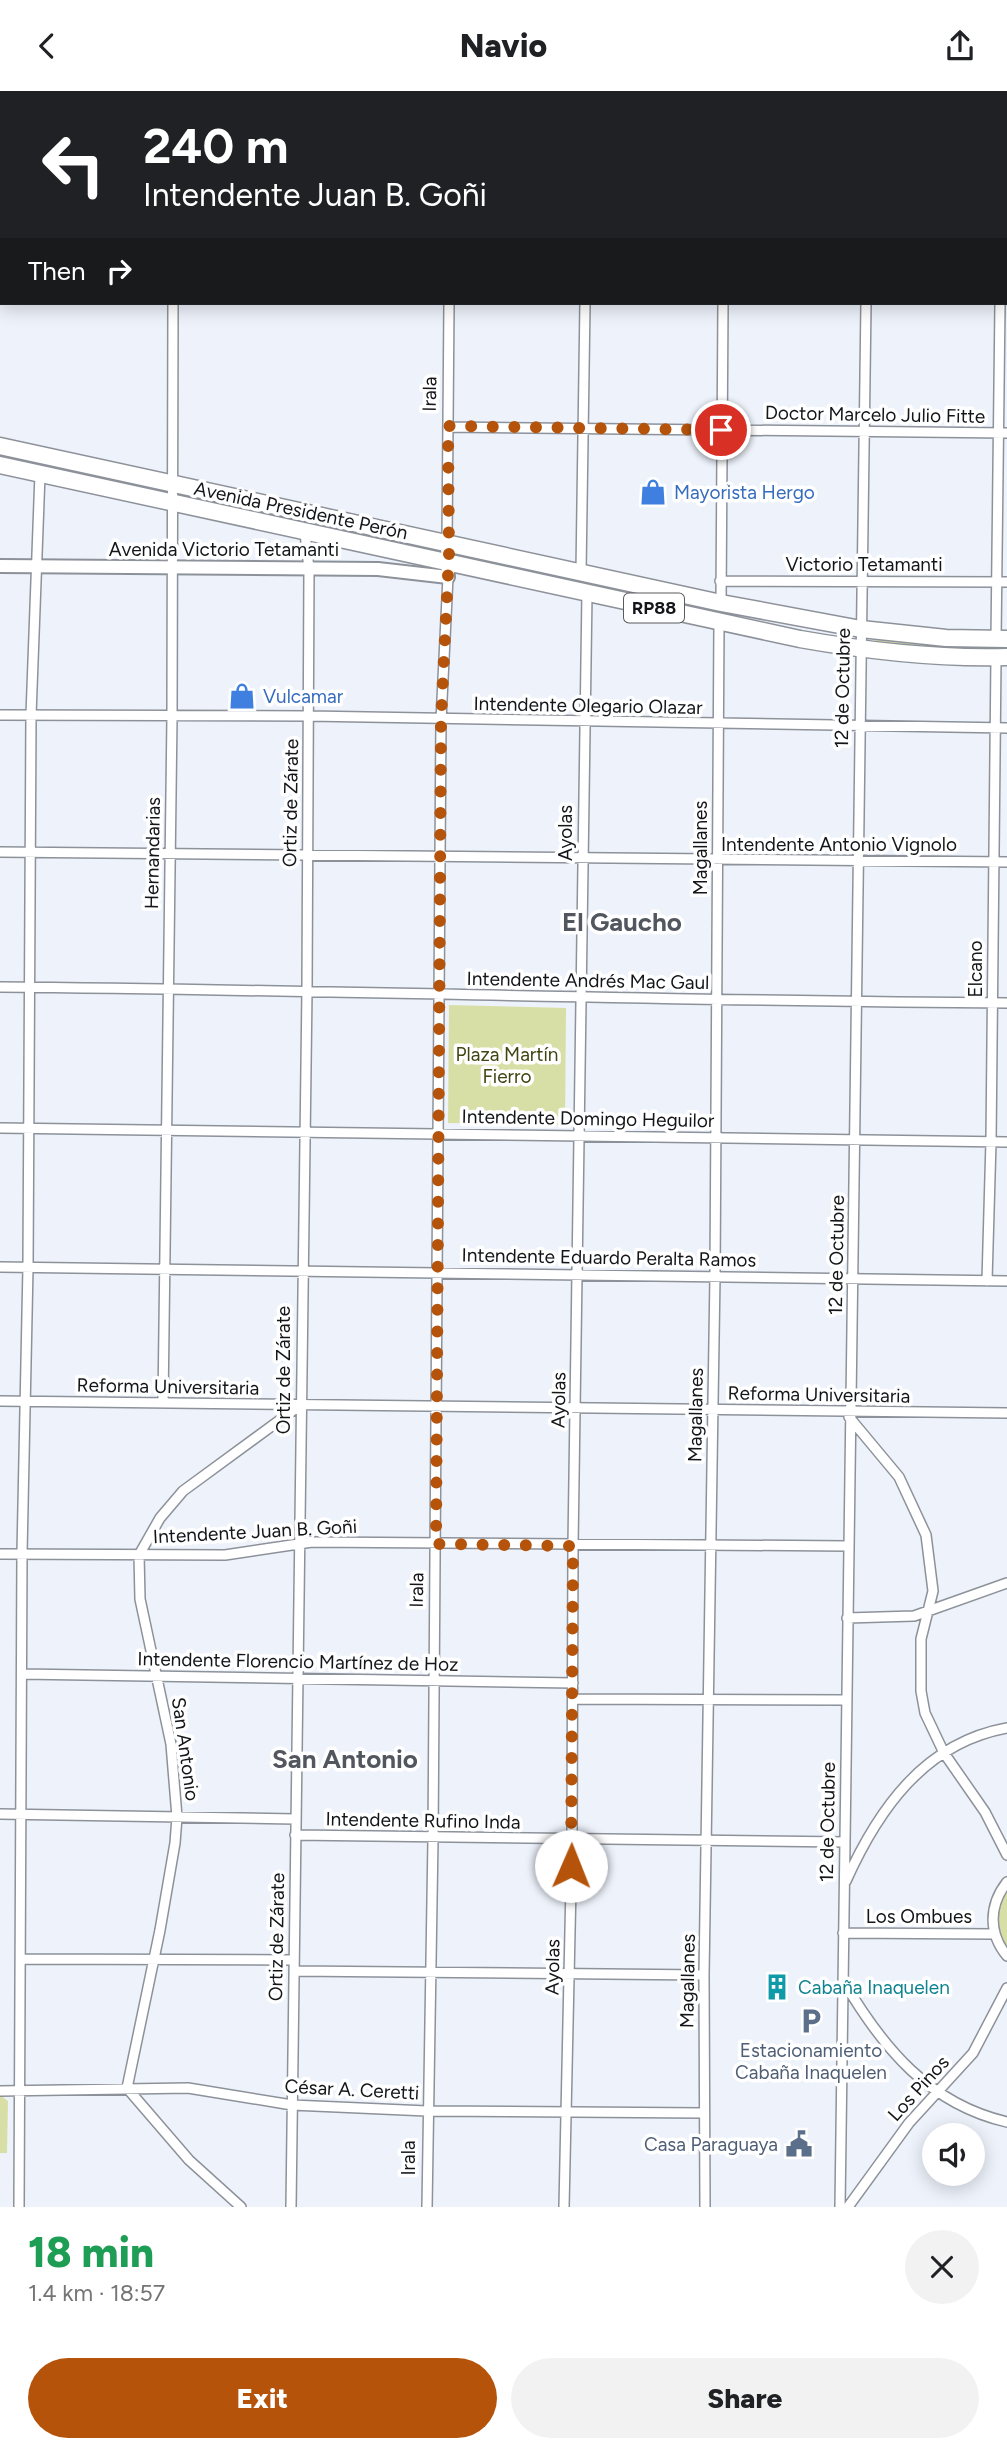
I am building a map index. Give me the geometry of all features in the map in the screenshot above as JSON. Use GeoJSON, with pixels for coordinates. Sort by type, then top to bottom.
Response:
{"type":"FeatureCollection","features":[{"type":"Feature","properties":{"kind":"highway","name":"Avenida Presidente Perón"},"geometry":{"type":"LineString","coordinates":[[0,446],[720,603],[861,629],[916,636],[1001,639]]}},
{"type":"Feature","properties":{"kind":"highway","name":"Avenida Presidente Perón"},"geometry":{"type":"LineString","coordinates":[[0,465],[305,533],[448,570],[587,593],[860,650],[1001,658]]}},
{"type":"Feature","properties":{"kind":"main road","name":"Irala"},"geometry":{"type":"LineString","coordinates":[[447,542],[448,570]]}},
{"type":"Feature","properties":{"kind":"main road","name":"Avenida Victorio Tetamanti"},"geometry":{"type":"LineString","coordinates":[[0,566],[448,570]]}},
{"type":"Feature","properties":{"kind":"street","name":"Hernandarias"},"geometry":{"type":"LineString","coordinates":[[163,1403],[172,717],[173,305]]}},
{"type":"Feature","properties":{"kind":"street","name":"Irala"},"geometry":{"type":"LineString","coordinates":[[447,542],[449,305]]}},
{"type":"Feature","properties":{"kind":"street"},"geometry":{"type":"LineString","coordinates":[[581,572],[585,305]]}},
{"type":"Feature","properties":{"kind":"street"},"geometry":{"type":"LineString","coordinates":[[720,603],[723,305]]}},
{"type":"Feature","properties":{"kind":"street","name":"12 de Octubre"},"geometry":{"type":"LineString","coordinates":[[841,2207],[847,1546],[854,1279],[857,861],[866,305]]}},
{"type":"Feature","properties":{"kind":"street"},"geometry":{"type":"LineString","coordinates":[[1000,305],[1003,433],[1001,639]]}},
{"type":"Feature","properties":{"kind":"street","name":"Doctor Marcelo Julio Fitte"},"geometry":{"type":"LineString","coordinates":[[448,426],[1003,433]]}},
{"type":"Feature","properties":{"kind":"street"},"geometry":{"type":"LineString","coordinates":[[19,2207],[22,1553],[28,1268],[31,715],[34,568],[40,474]]}},
{"type":"Feature","properties":{"kind":"street","name":"Ortiz de Zárate"},"geometry":{"type":"LineString","coordinates":[[291,2207],[301,1270],[307,990],[309,569],[305,533]]}},
{"type":"Feature","properties":{"kind":"street","name":"Irala"},"geometry":{"type":"LineString","coordinates":[[427,2207],[436,1544],[441,720],[448,570]]}},
{"type":"Feature","properties":{"kind":"street","name":"Victorio Tetamanti"},"geometry":{"type":"LineString","coordinates":[[720,581],[1002,582]]}},
{"type":"Feature","properties":{"kind":"street","name":"Ayolas"},"geometry":{"type":"LineString","coordinates":[[564,2207],[572,1839],[582,722],[587,593]]}},
{"type":"Feature","properties":{"kind":"street","name":"Magallanes"},"geometry":{"type":"LineString","coordinates":[[705,2207],[704,1975],[712,1548],[719,622]]}},
{"type":"Feature","properties":{"kind":"street","name":"Elcano"},"geometry":{"type":"LineString","coordinates":[[986,1281],[991,1141],[995,728],[1001,658]]}},
{"type":"Feature","properties":{"kind":"street","name":"Intendente Olegario Olazar"},"geometry":{"type":"LineString","coordinates":[[0,715],[309,716],[1007,728]]}},
{"type":"Feature","properties":{"kind":"street","name":"Intendente Antonio Vignolo"},"geometry":{"type":"LineString","coordinates":[[0,852],[307,858],[1007,862]]}},
{"type":"Feature","properties":{"kind":"street","name":"Intendente Andrés Mac Gaul"},"geometry":{"type":"LineString","coordinates":[[0,987],[1007,1003]]}},
{"type":"Feature","properties":{"kind":"street","name":"Intendente Domingo Heguilor"},"geometry":{"type":"LineString","coordinates":[[0,1128],[1007,1142]]}},
{"type":"Feature","properties":{"kind":"street","name":"Intendente Eduardo Peralta Ramos"},"geometry":{"type":"LineString","coordinates":[[0,1267],[1007,1281]]}},
{"type":"Feature","properties":{"kind":"street","name":"Reforma Universitaria"},"geometry":{"type":"LineString","coordinates":[[0,1401],[713,1410],[849,1415],[1007,1413]]}},
{"type":"Feature","properties":{"kind":"street","name":"San Antonio"},"geometry":{"type":"LineString","coordinates":[[127,2088],[154,1959],[175,1843],[177,1817],[171,1744],[139,1599],[139,1555],[160,1518],[183,1491],[300,1405]]}},
{"type":"Feature","properties":{"kind":"street"},"geometry":{"type":"LineString","coordinates":[[849,1415],[898,1477],[919,1517],[933,1575],[932,1602],[921,1639],[921,1691],[925,1713],[944,1753],[985,1812],[1007,1855]]}},
{"type":"Feature","properties":{"kind":"street","name":"Intendente Juan B. Goñi"},"geometry":{"type":"LineString","coordinates":[[0,1554],[225,1555],[299,1543],[712,1548],[847,1546]]}},
{"type":"Feature","properties":{"kind":"street"},"geometry":{"type":"LineString","coordinates":[[847,1618],[900,1617],[928,1612],[1007,1583]]}},
{"type":"Feature","properties":{"kind":"street","name":"Intendente Florencio Martínez de Hoz"},"geometry":{"type":"LineString","coordinates":[[22,1674],[573,1683]]}},
{"type":"Feature","properties":{"kind":"street"},"geometry":{"type":"LineString","coordinates":[[573,1699],[710,1702],[846,1700]]}},
{"type":"Feature","properties":{"kind":"street"},"geometry":{"type":"LineString","coordinates":[[844,1885],[862,1845],[882,1811],[911,1778],[944,1753],[982,1735],[1007,1728]]}},
{"type":"Feature","properties":{"kind":"street"},"geometry":{"type":"LineString","coordinates":[[0,1814],[295,1819]]}},
{"type":"Feature","properties":{"kind":"street","name":"Intendente Rufino Inda"},"geometry":{"type":"LineString","coordinates":[[295,1835],[433,1839],[844,1842]]}},
{"type":"Feature","properties":{"kind":"street"},"geometry":{"type":"LineString","coordinates":[[1007,1882],[996,1901],[994,1934],[1007,1956]]}},
{"type":"Feature","properties":{"kind":"street","name":"Los Ombues"},"geometry":{"type":"LineString","coordinates":[[843,1933],[994,1934]]}},
{"type":"Feature","properties":{"kind":"street"},"geometry":{"type":"LineString","coordinates":[[22,1959],[294,1960]]}},
{"type":"Feature","properties":{"kind":"street"},"geometry":{"type":"LineString","coordinates":[[293,1971],[704,1975]]}},
{"type":"Feature","properties":{"kind":"street"},"geometry":{"type":"LineString","coordinates":[[843,1980],[892,2052],[937,2093],[983,2116],[1007,2122]]}},
{"type":"Feature","properties":{"kind":"street","name":"Los Pinos"},"geometry":{"type":"LineString","coordinates":[[848,2207],[909,2123],[984,2037],[1007,1988]]}},
{"type":"Feature","properties":{"kind":"street"},"geometry":{"type":"LineString","coordinates":[[127,2088],[189,2160],[241,2207]]}},
{"type":"Feature","properties":{"kind":"street","name":"César A. Ceretti"},"geometry":{"type":"LineString","coordinates":[[0,2091],[127,2088],[220,2091],[292,2105],[428,2111],[703,2113]]}},
{"type":"Feature","properties":{"kind":"green space"},"geometry":{"type":"Polygon","coordinates":[[[877,639],[910,642],[1007,642],[1007,654],[945,653],[874,642],[877,639]]]}},
{"type":"Feature","properties":{"kind":"green space","name":"Plaza Martín Fierro"},"geometry":{"type":"Polygon","coordinates":[[[449,1005],[566,1008],[565,1125],[448,1123],[449,1005]]]}},
{"type":"Feature","properties":{"kind":"green space"},"geometry":{"type":"Polygon","coordinates":[[[1007,1888],[1007,1949],[999,1934],[997,1919],[1007,1888]]]}},
{"type":"Feature","properties":{"kind":"green space"},"geometry":{"type":"Polygon","coordinates":[[[0,2095],[8,2101],[7,2153],[0,2153],[0,2095]]]}},
{"type":"Feature","properties":{"kind":"place","name":"Mayorista Hergo"},"geometry":{"type":"Point","coordinates":[653,492]}},
{"type":"Feature","properties":{"kind":"place","name":"Vulcamar"},"geometry":{"type":"Point","coordinates":[242,696]}},
{"type":"Feature","properties":{"kind":"place","name":"Cabaña Inaquelen"},"geometry":{"type":"Point","coordinates":[777,1987]}},
{"type":"Feature","properties":{"kind":"place","name":"Estacionamiento Cabaña Inaquelen"},"geometry":{"type":"Point","coordinates":[811,2021]}},
{"type":"Feature","properties":{"kind":"place","name":"Casa Paraguaya"},"geometry":{"type":"Point","coordinates":[799,2144]}},
{"type":"Feature","properties":{"kind":"district","name":"El Gaucho"},"geometry":{"type":"Point","coordinates":[622,922]}},
{"type":"Feature","properties":{"kind":"district","name":"San Antonio"},"geometry":{"type":"Point","coordinates":[345,1759]}},
{"type":"Feature","properties":{"kind":"route"},"geometry":{"type":"LineString","coordinates":[[571,1866],[573,1546],[436,1544],[441,720],[449,554],[448,426],[721,430]]}}]}
